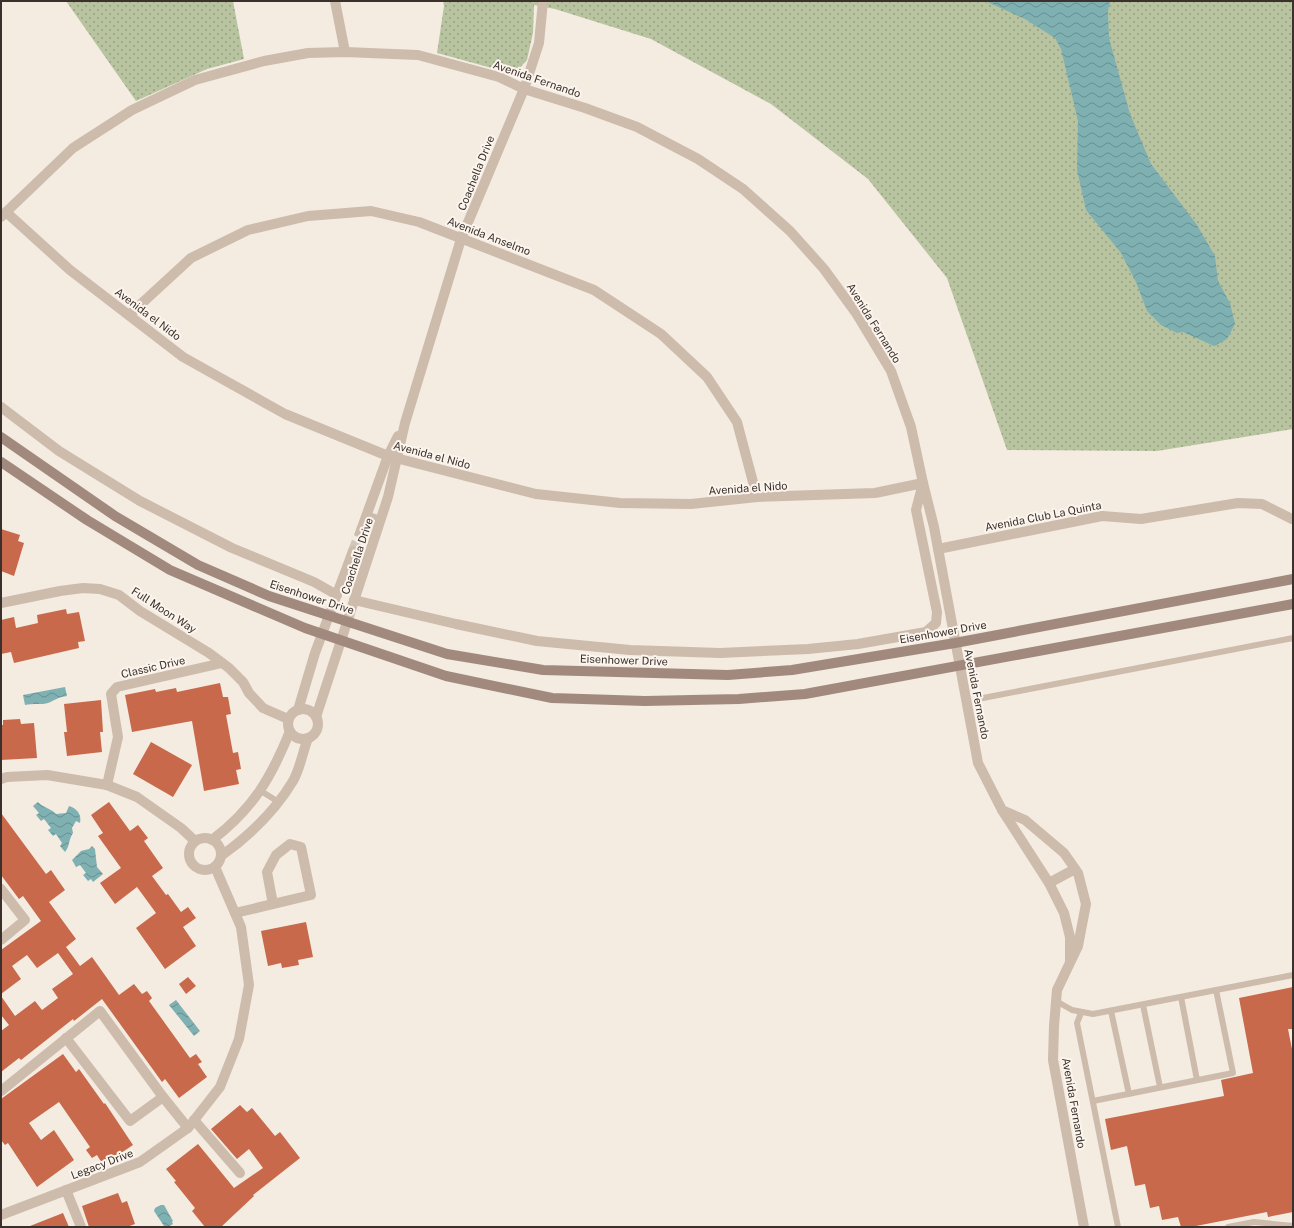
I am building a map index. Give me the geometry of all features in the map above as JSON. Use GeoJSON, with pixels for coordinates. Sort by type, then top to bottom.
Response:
{"type":"FeatureCollection","features":[{"type":"Feature","properties":{"kind":"main road","name":"Eisenhower Drive"},"geometry":{"type":"LineString","coordinates":[[1,437],[115,516],[198,565],[269,596],[447,654],[543,670],[728,675],[792,670],[955,643],[1293,579]]}},
{"type":"Feature","properties":{"kind":"main road"},"geometry":{"type":"LineString","coordinates":[[1,462],[88,520],[170,570],[341,641],[446,676],[552,698],[645,701],[739,699],[805,694],[1293,604]]}},
{"type":"Feature","properties":{"kind":"street"},"geometry":{"type":"LineString","coordinates":[[335,1],[345,52]]}},
{"type":"Feature","properties":{"kind":"street","name":"Coachella Drive"},"geometry":{"type":"LineString","coordinates":[[360,533],[366,514],[392,457],[404,423],[461,239],[524,89],[539,43],[543,1]]}},
{"type":"Feature","properties":{"kind":"street","name":"Avenida Fernando"},"geometry":{"type":"LineString","coordinates":[[4,214],[73,148],[132,110],[195,80],[264,61],[308,53],[345,52],[418,55],[499,77],[524,89],[585,108],[637,127],[698,159],[743,189],[790,231],[824,269],[856,313],[891,371],[911,427],[938,549],[978,763],[1002,810],[1049,883],[1064,913],[1070,937],[1070,961]]}},
{"type":"Feature","properties":{"kind":"street","name":"Avenida Anselmo"},"geometry":{"type":"LineString","coordinates":[[129,315],[191,258],[248,230],[308,216],[371,211],[419,222],[594,290],[662,334],[707,377],[737,422],[757,497]]}},
{"type":"Feature","properties":{"kind":"street","name":"Avenida el Nido"},"geometry":{"type":"LineString","coordinates":[[4,214],[70,270],[183,356],[285,414],[392,457],[536,494],[620,503],[691,504],[757,497],[875,492],[923,483]]}},
{"type":"Feature","properties":{"kind":"street","name":"Eisenhower Drive"},"geometry":{"type":"LineString","coordinates":[[1,407],[59,451],[140,501],[232,548],[314,582],[337,595]]}},
{"type":"Feature","properties":{"kind":"street","name":"Coachella Drive"},"geometry":{"type":"LineString","coordinates":[[215,867],[221,856],[244,839],[293,780],[308,738],[316,729],[316,717],[388,497],[392,457]]}},
{"type":"Feature","properties":{"kind":"street","name":"Avenida Fernando"},"geometry":{"type":"LineString","coordinates":[[923,483],[916,510],[937,612],[936,623],[926,632]]}},
{"type":"Feature","properties":{"kind":"street","name":"Avenida Club La Quinta"},"geometry":{"type":"LineString","coordinates":[[938,549],[1102,516],[1141,519],[1238,503],[1262,504],[1292,519]]}},
{"type":"Feature","properties":{"kind":"street","name":"Coachella Drive"},"geometry":{"type":"LineString","coordinates":[[298,710],[315,653],[353,551]]}},
{"type":"Feature","properties":{"kind":"street","name":"Full Moon Way"},"geometry":{"type":"LineString","coordinates":[[1,603],[83,588],[100,589],[119,595],[140,611],[222,663],[243,682],[249,693],[264,708],[288,719]]}},
{"type":"Feature","properties":{"kind":"street","name":"Eisenhower Drive"},"geometry":{"type":"LineString","coordinates":[[354,600],[537,641],[630,650],[720,653],[808,649],[858,644],[926,632]]}},
{"type":"Feature","properties":{"kind":"street","name":"Classic Drive"},"geometry":{"type":"LineString","coordinates":[[107,785],[118,737],[111,694],[117,687],[222,663]]}},
{"type":"Feature","properties":{"kind":"street"},"geometry":{"type":"LineString","coordinates":[[212,840],[228,828],[260,791],[276,764],[290,731],[288,719],[298,710],[306,709],[316,717]]}},
{"type":"Feature","properties":{"kind":"street"},"geometry":{"type":"LineString","coordinates":[[290,731],[296,737],[308,738]]}},
{"type":"Feature","properties":{"kind":"street"},"geometry":{"type":"LineString","coordinates":[[1,779],[7,777],[47,775],[107,785],[137,797],[181,828],[195,842]]}},
{"type":"Feature","properties":{"kind":"street","name":"Avenida Fernando"},"geometry":{"type":"LineString","coordinates":[[1002,810],[1025,820],[1064,853],[1078,873],[1086,904],[1078,946],[1057,990],[1054,1060],[1084,1227]]}},
{"type":"Feature","properties":{"kind":"street"},"geometry":{"type":"LineString","coordinates":[[215,867],[205,870],[194,866],[189,856],[189,851],[195,842],[204,838],[212,840],[219,846],[221,856]]}},
{"type":"Feature","properties":{"kind":"street"},"geometry":{"type":"LineString","coordinates":[[235,913],[273,904],[311,895],[301,847],[290,844],[276,855],[267,872],[273,904]]}},
{"type":"Feature","properties":{"kind":"street","name":"Legacy Drive"},"geometry":{"type":"LineString","coordinates":[[1,1215],[140,1162],[191,1124],[220,1087],[239,1038],[249,985],[241,927],[215,867]]}},
{"type":"Feature","properties":{"kind":"street"},"geometry":{"type":"LineString","coordinates":[[1049,883],[1075,868]]}},
{"type":"Feature","properties":{"kind":"street"},"geometry":{"type":"LineString","coordinates":[[1,889],[26,920],[1,940]]}},
{"type":"Feature","properties":{"kind":"street"},"geometry":{"type":"LineString","coordinates":[[1,1091],[100,1011],[163,1097],[240,1173]]}},
{"type":"Feature","properties":{"kind":"street"},"geometry":{"type":"LineString","coordinates":[[66,1038],[130,1121],[163,1097]]}},
{"type":"Feature","properties":{"kind":"street"},"geometry":{"type":"LineString","coordinates":[[66,1190],[81,1227]]}},
{"type":"Feature","properties":{"kind":"lane"},"geometry":{"type":"LineString","coordinates":[[366,514],[381,519]]}},
{"type":"Feature","properties":{"kind":"lane"},"geometry":{"type":"LineString","coordinates":[[982,698],[1293,638]]}},
{"type":"Feature","properties":{"kind":"lane"},"geometry":{"type":"LineString","coordinates":[[260,791],[277,801]]}},
{"type":"Feature","properties":{"kind":"lane"},"geometry":{"type":"LineString","coordinates":[[1056,1001],[1072,1010],[1093,1014],[1293,975]]}},
{"type":"Feature","properties":{"kind":"lane"},"geometry":{"type":"LineString","coordinates":[[1092,1101],[1233,1073],[1216,990]]}},
{"type":"Feature","properties":{"kind":"lane"},"geometry":{"type":"LineString","coordinates":[[1181,997],[1197,1080]]}},
{"type":"Feature","properties":{"kind":"lane"},"geometry":{"type":"LineString","coordinates":[[1143,1005],[1160,1088]]}},
{"type":"Feature","properties":{"kind":"lane"},"geometry":{"type":"LineString","coordinates":[[1111,1011],[1129,1094]]}},
{"type":"Feature","properties":{"kind":"lane"},"geometry":{"type":"LineString","coordinates":[[1081,1012],[1077,1023],[1118,1227]]}},
{"type":"Feature","properties":{"kind":"lane"},"geometry":{"type":"LineString","coordinates":[[1228,1227],[1254,1222],[1293,1226]]}},
{"type":"Feature","properties":{"kind":"green space"},"geometry":{"type":"Polygon","coordinates":[[[66,1],[233,1],[244,59],[207,69],[136,101],[66,1]]]}},
{"type":"Feature","properties":{"kind":"green space"},"geometry":{"type":"Polygon","coordinates":[[[443,1],[1293,1],[1293,429],[1157,451],[1007,450],[947,278],[868,179],[771,104],[651,39],[555,9],[534,5],[533,33],[527,60],[516,72],[499,70],[437,53],[444,6],[443,1]]]}},
{"type":"Feature","properties":{"kind":"water"},"geometry":{"type":"Polygon","coordinates":[[[985,1],[1110,1],[1108,11],[1109,38],[1130,114],[1151,164],[1197,225],[1215,256],[1218,281],[1230,303],[1235,324],[1227,339],[1214,346],[1183,332],[1177,333],[1161,325],[1147,311],[1136,282],[1121,253],[1086,210],[1077,170],[1078,121],[1061,49],[1055,38],[1025,19],[985,1]]]}},
{"type":"Feature","properties":{"kind":"water"},"geometry":{"type":"Polygon","coordinates":[[[65,687],[67,696],[46,704],[25,705],[23,695],[65,687]]]}},
{"type":"Feature","properties":{"kind":"water"},"geometry":{"type":"Polygon","coordinates":[[[38,802],[56,814],[66,813],[69,806],[78,812],[80,823],[76,821],[72,828],[73,833],[70,838],[68,848],[65,852],[60,846],[62,843],[56,834],[53,836],[48,830],[51,828],[44,819],[41,821],[36,815],[39,813],[33,806],[38,802]]]}},
{"type":"Feature","properties":{"kind":"water"},"geometry":{"type":"Polygon","coordinates":[[[92,846],[95,849],[97,867],[103,874],[93,882],[91,879],[88,881],[83,875],[86,873],[80,865],[76,867],[72,860],[81,851],[89,849],[92,846]]]}},
{"type":"Feature","properties":{"kind":"water"},"geometry":{"type":"Polygon","coordinates":[[[176,1000],[200,1031],[194,1036],[169,1005],[176,1000]]]}},
{"type":"Feature","properties":{"kind":"water"},"geometry":{"type":"Polygon","coordinates":[[[164,1205],[173,1221],[173,1224],[168,1227],[164,1226],[154,1211],[155,1208],[164,1205]]]}},
{"type":"Feature","properties":{"kind":"building"},"geometry":{"type":"Polygon","coordinates":[[[1,529],[20,535],[18,541],[24,543],[14,576],[1,571],[1,529]]]}},
{"type":"Feature","properties":{"kind":"building"},"geometry":{"type":"Polygon","coordinates":[[[66,609],[67,614],[79,612],[85,641],[78,642],[79,648],[14,663],[11,652],[1,654],[1,620],[14,617],[16,628],[38,623],[37,615],[66,609]]]}},
{"type":"Feature","properties":{"kind":"building"},"geometry":{"type":"Polygon","coordinates":[[[220,683],[223,697],[228,697],[231,714],[226,715],[233,753],[238,752],[241,769],[236,770],[239,784],[204,791],[192,721],[132,732],[125,695],[155,689],[156,692],[176,688],[177,692],[220,683]]]}},
{"type":"Feature","properties":{"kind":"building"},"geometry":{"type":"Polygon","coordinates":[[[101,700],[103,732],[100,732],[102,752],[67,756],[64,732],[67,732],[64,704],[101,700]]]}},
{"type":"Feature","properties":{"kind":"building"},"geometry":{"type":"Polygon","coordinates":[[[20,719],[21,724],[34,723],[37,758],[1,760],[1,725],[3,725],[3,720],[20,719]]]}},
{"type":"Feature","properties":{"kind":"building"},"geometry":{"type":"Polygon","coordinates":[[[151,742],[192,765],[173,797],[133,774],[151,742]]]}},
{"type":"Feature","properties":{"kind":"building"},"geometry":{"type":"Polygon","coordinates":[[[109,802],[130,831],[138,825],[148,838],[144,841],[163,868],[152,876],[166,895],[168,894],[181,912],[188,907],[196,918],[183,927],[196,946],[165,969],[136,928],[156,913],[137,887],[115,904],[100,883],[121,868],[98,836],[103,833],[91,815],[109,802]]]}},
{"type":"Feature","properties":{"kind":"building"},"geometry":{"type":"Polygon","coordinates":[[[1,813],[46,874],[51,870],[65,890],[49,902],[76,939],[66,947],[80,966],[92,957],[119,995],[134,984],[142,994],[147,991],[152,998],[149,1001],[190,1058],[196,1054],[202,1062],[198,1064],[207,1077],[179,1098],[165,1079],[162,1082],[102,999],[74,1021],[73,1019],[21,1060],[19,1058],[1,1072],[1,1031],[9,1025],[1,1015],[1,996],[15,1016],[35,1001],[42,1010],[58,998],[52,989],[73,974],[58,953],[37,968],[27,955],[12,966],[21,979],[1,994],[1,950],[41,921],[23,896],[19,899],[1,875],[1,813]]]}},
{"type":"Feature","properties":{"kind":"building"},"geometry":{"type":"Polygon","coordinates":[[[306,922],[313,957],[298,960],[299,965],[282,968],[281,963],[268,966],[261,931],[306,922]]]}},
{"type":"Feature","properties":{"kind":"building"},"geometry":{"type":"Polygon","coordinates":[[[188,977],[196,986],[186,994],[179,984],[188,977]]]}},
{"type":"Feature","properties":{"kind":"building"},"geometry":{"type":"Polygon","coordinates":[[[1293,987],[1293,1029],[1288,1029],[1293,1054],[1293,1212],[1268,1217],[1267,1212],[1191,1227],[1181,1227],[1178,1217],[1162,1220],[1159,1206],[1150,1208],[1145,1184],[1135,1186],[1127,1146],[1111,1150],[1105,1119],[1224,1096],[1221,1080],[1253,1073],[1239,998],[1293,987]]]}},
{"type":"Feature","properties":{"kind":"building"},"geometry":{"type":"Polygon","coordinates":[[[63,1054],[76,1072],[79,1069],[104,1104],[105,1103],[133,1145],[103,1165],[97,1155],[92,1158],[86,1150],[90,1147],[59,1102],[29,1123],[41,1140],[54,1130],[74,1160],[37,1187],[8,1143],[5,1145],[1,1140],[1,1099],[63,1054]]]}},
{"type":"Feature","properties":{"kind":"building"},"geometry":{"type":"Polygon","coordinates":[[[240,1105],[247,1112],[252,1108],[275,1136],[280,1132],[300,1158],[253,1195],[254,1196],[221,1227],[205,1227],[192,1211],[195,1208],[174,1182],[176,1181],[166,1169],[198,1144],[234,1188],[263,1168],[249,1149],[237,1159],[211,1129],[240,1105]]]}},
{"type":"Feature","properties":{"kind":"building"},"geometry":{"type":"Polygon","coordinates":[[[118,1193],[122,1203],[127,1201],[135,1224],[127,1227],[89,1227],[82,1206],[118,1193]]]}},
{"type":"Feature","properties":{"kind":"building"},"geometry":{"type":"Polygon","coordinates":[[[63,1213],[69,1227],[30,1227],[30,1226],[63,1213]]]}},
{"type":"Feature","properties":{"kind":"tunnel"},"geometry":{"type":"LineString","coordinates":[[353,551],[360,533]]}}]}
